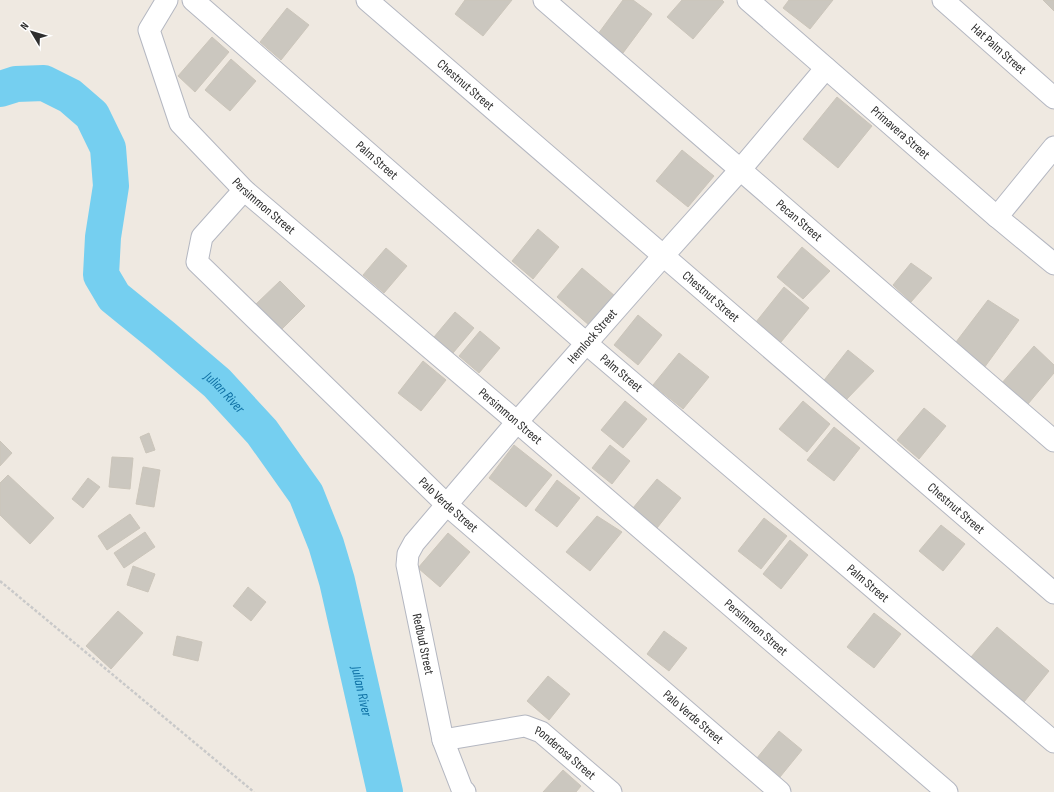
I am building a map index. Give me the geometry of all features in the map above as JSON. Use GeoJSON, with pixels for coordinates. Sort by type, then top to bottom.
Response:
{"type":"FeatureCollection","features":[{"type":"Feature","properties":{"kind":"street","name":"Persimmon Street"},"geometry":{"type":"LineString","coordinates":[[167,0],[149,30],[180,123],[244,190],[517,422],[947,792]]}},
{"type":"Feature","properties":{"kind":"street","name":"Palm Street"},"geometry":{"type":"LineString","coordinates":[[193,0],[587,344],[1054,742]]}},
{"type":"Feature","properties":{"kind":"street","name":"Chestnut Street"},"geometry":{"type":"LineString","coordinates":[[366,0],[1054,593]]}},
{"type":"Feature","properties":{"kind":"street","name":"Pecan Street"},"geometry":{"type":"LineString","coordinates":[[544,0],[1054,441]]}},
{"type":"Feature","properties":{"kind":"street","name":"Primavera Street"},"geometry":{"type":"LineString","coordinates":[[748,0],[997,217],[1054,264]]}},
{"type":"Feature","properties":{"kind":"street","name":"Hat Palm Street"},"geometry":{"type":"LineString","coordinates":[[943,0],[1054,98]]}},
{"type":"Feature","properties":{"kind":"street","name":"Hemlock Street"},"geometry":{"type":"LineString","coordinates":[[447,505],[517,422],[740,170],[826,68]]}},
{"type":"Feature","properties":{"kind":"street"},"geometry":{"type":"LineString","coordinates":[[997,217],[1054,147]]}},
{"type":"Feature","properties":{"kind":"street","name":"Palo Verde Street"},"geometry":{"type":"LineString","coordinates":[[244,190],[202,237],[198,262],[447,505],[780,792]]}},
{"type":"Feature","properties":{"kind":"street","name":"Redbud Street"},"geometry":{"type":"LineString","coordinates":[[447,505],[414,543],[408,554],[407,565],[443,740],[462,789],[465,792]]}},
{"type":"Feature","properties":{"kind":"street","name":"Ponderosa Street"},"geometry":{"type":"LineString","coordinates":[[443,740],[525,726],[541,732],[610,792]]}},
{"type":"Feature","properties":{"kind":"path"},"geometry":{"type":"LineString","coordinates":[[0,581],[254,792]]}},
{"type":"Feature","properties":{"kind":"building"},"geometry":{"type":"Polygon","coordinates":[[[465,0],[512,0],[483,36],[455,14],[465,0]]]}},
{"type":"Feature","properties":{"kind":"building"},"geometry":{"type":"Polygon","coordinates":[[[623,0],[633,0],[652,14],[623,53],[598,34],[623,0]]]}},
{"type":"Feature","properties":{"kind":"building"},"geometry":{"type":"Polygon","coordinates":[[[682,0],[722,0],[724,2],[693,39],[667,17],[682,0]]]}},
{"type":"Feature","properties":{"kind":"building"},"geometry":{"type":"Polygon","coordinates":[[[789,0],[833,0],[810,29],[783,8],[789,0]]]}},
{"type":"Feature","properties":{"kind":"building"},"geometry":{"type":"Polygon","coordinates":[[[1043,0],[1054,0],[1054,11],[1043,0]]]}},
{"type":"Feature","properties":{"kind":"building"},"geometry":{"type":"Polygon","coordinates":[[[287,8],[309,25],[281,60],[260,42],[287,8]]]}},
{"type":"Feature","properties":{"kind":"building"},"geometry":{"type":"Polygon","coordinates":[[[212,37],[229,52],[195,92],[178,76],[212,37]]]}},
{"type":"Feature","properties":{"kind":"building"},"geometry":{"type":"Polygon","coordinates":[[[231,59],[256,81],[230,111],[205,90],[231,59]]]}},
{"type":"Feature","properties":{"kind":"building"},"geometry":{"type":"Polygon","coordinates":[[[837,97],[872,126],[838,168],[803,139],[837,97]]]}},
{"type":"Feature","properties":{"kind":"building"},"geometry":{"type":"Polygon","coordinates":[[[682,150],[714,176],[688,207],[656,181],[682,150]]]}},
{"type":"Feature","properties":{"kind":"building"},"geometry":{"type":"Polygon","coordinates":[[[538,229],[559,247],[533,279],[512,261],[538,229]]]}},
{"type":"Feature","properties":{"kind":"building"},"geometry":{"type":"Polygon","coordinates":[[[802,247],[830,271],[803,299],[777,277],[802,247]]]}},
{"type":"Feature","properties":{"kind":"building"},"geometry":{"type":"Polygon","coordinates":[[[386,248],[407,266],[384,293],[363,275],[386,248]]]}},
{"type":"Feature","properties":{"kind":"building"},"geometry":{"type":"Polygon","coordinates":[[[911,263],[932,278],[911,302],[893,285],[911,263]]]}},
{"type":"Feature","properties":{"kind":"building"},"geometry":{"type":"Polygon","coordinates":[[[582,268],[615,296],[590,326],[557,297],[582,268]]]}},
{"type":"Feature","properties":{"kind":"building"},"geometry":{"type":"Polygon","coordinates":[[[280,281],[305,306],[280,331],[255,305],[280,281]]]}},
{"type":"Feature","properties":{"kind":"building"},"geometry":{"type":"Polygon","coordinates":[[[784,287],[809,308],[781,342],[756,322],[784,287]]]}},
{"type":"Feature","properties":{"kind":"building"},"geometry":{"type":"Polygon","coordinates":[[[988,300],[1019,320],[984,368],[953,346],[988,300]]]}},
{"type":"Feature","properties":{"kind":"building"},"geometry":{"type":"Polygon","coordinates":[[[455,312],[474,328],[453,353],[434,337],[455,312]]]}},
{"type":"Feature","properties":{"kind":"building"},"geometry":{"type":"Polygon","coordinates":[[[638,315],[662,335],[638,365],[614,345],[638,315]]]}},
{"type":"Feature","properties":{"kind":"building"},"geometry":{"type":"Polygon","coordinates":[[[480,331],[500,348],[479,373],[459,356],[480,331]]]}},
{"type":"Feature","properties":{"kind":"building"},"geometry":{"type":"Polygon","coordinates":[[[1034,346],[1054,365],[1054,373],[1028,404],[1001,384],[1034,346]]]}},
{"type":"Feature","properties":{"kind":"building"},"geometry":{"type":"Polygon","coordinates":[[[848,350],[874,371],[845,401],[821,384],[848,350]]]}},
{"type":"Feature","properties":{"kind":"building"},"geometry":{"type":"Polygon","coordinates":[[[679,353],[709,377],[683,409],[653,385],[679,353]]]}},
{"type":"Feature","properties":{"kind":"building"},"geometry":{"type":"Polygon","coordinates":[[[423,361],[446,380],[421,411],[398,393],[423,361]]]}},
{"type":"Feature","properties":{"kind":"building"},"geometry":{"type":"Polygon","coordinates":[[[625,401],[647,419],[623,448],[601,430],[625,401]]]}},
{"type":"Feature","properties":{"kind":"building"},"geometry":{"type":"Polygon","coordinates":[[[803,401],[830,424],[807,452],[779,429],[803,401]]]}},
{"type":"Feature","properties":{"kind":"building"},"geometry":{"type":"Polygon","coordinates":[[[924,408],[946,426],[919,459],[897,440],[924,408]]]}},
{"type":"Feature","properties":{"kind":"building"},"geometry":{"type":"Polygon","coordinates":[[[834,427],[860,448],[834,481],[807,460],[834,427]]]}},
{"type":"Feature","properties":{"kind":"building"},"geometry":{"type":"Polygon","coordinates":[[[149,433],[155,450],[146,453],[140,437],[149,433]]]}},
{"type":"Feature","properties":{"kind":"building"},"geometry":{"type":"Polygon","coordinates":[[[0,441],[12,453],[0,466],[0,441]]]}},
{"type":"Feature","properties":{"kind":"building"},"geometry":{"type":"Polygon","coordinates":[[[514,445],[552,475],[526,507],[489,478],[514,445]]]}},
{"type":"Feature","properties":{"kind":"building"},"geometry":{"type":"Polygon","coordinates":[[[610,445],[630,461],[612,484],[592,468],[610,445]]]}},
{"type":"Feature","properties":{"kind":"building"},"geometry":{"type":"Polygon","coordinates":[[[112,457],[133,458],[130,489],[109,487],[112,457]]]}},
{"type":"Feature","properties":{"kind":"building"},"geometry":{"type":"Polygon","coordinates":[[[143,467],[160,470],[154,507],[136,504],[143,467]]]}},
{"type":"Feature","properties":{"kind":"building"},"geometry":{"type":"Polygon","coordinates":[[[8,475],[54,518],[30,544],[0,515],[0,483],[8,475]]]}},
{"type":"Feature","properties":{"kind":"building"},"geometry":{"type":"Polygon","coordinates":[[[88,478],[100,487],[83,508],[72,499],[88,478]]]}},
{"type":"Feature","properties":{"kind":"building"},"geometry":{"type":"Polygon","coordinates":[[[657,479],[681,498],[657,528],[633,508],[657,479]]]}},
{"type":"Feature","properties":{"kind":"building"},"geometry":{"type":"Polygon","coordinates":[[[557,480],[580,498],[557,527],[535,510],[557,480]]]}},
{"type":"Feature","properties":{"kind":"building"},"geometry":{"type":"Polygon","coordinates":[[[130,514],[140,528],[107,550],[98,536],[130,514]]]}},
{"type":"Feature","properties":{"kind":"building"},"geometry":{"type":"Polygon","coordinates":[[[597,516],[622,532],[590,571],[566,552],[597,516]]]}},
{"type":"Feature","properties":{"kind":"building"},"geometry":{"type":"Polygon","coordinates":[[[764,518],[787,536],[761,569],[738,551],[764,518]]]}},
{"type":"Feature","properties":{"kind":"building"},"geometry":{"type":"Polygon","coordinates":[[[941,525],[965,544],[943,571],[919,551],[941,525]]]}},
{"type":"Feature","properties":{"kind":"building"},"geometry":{"type":"Polygon","coordinates":[[[145,532],[155,547],[124,568],[114,553],[145,532]]]}},
{"type":"Feature","properties":{"kind":"building"},"geometry":{"type":"Polygon","coordinates":[[[448,533],[470,552],[440,587],[418,568],[448,533]]]}},
{"type":"Feature","properties":{"kind":"building"},"geometry":{"type":"Polygon","coordinates":[[[790,540],[808,555],[781,589],[763,574],[790,540]]]}},
{"type":"Feature","properties":{"kind":"building"},"geometry":{"type":"Polygon","coordinates":[[[133,566],[155,574],[148,592],[127,585],[133,566]]]}},
{"type":"Feature","properties":{"kind":"building"},"geometry":{"type":"Polygon","coordinates":[[[248,587],[266,602],[251,621],[233,606],[248,587]]]}},
{"type":"Feature","properties":{"kind":"building"},"geometry":{"type":"Polygon","coordinates":[[[118,611],[143,633],[111,669],[86,646],[118,611]]]}},
{"type":"Feature","properties":{"kind":"building"},"geometry":{"type":"Polygon","coordinates":[[[874,613],[901,634],[874,668],[847,647],[874,613]]]}},
{"type":"Feature","properties":{"kind":"building"},"geometry":{"type":"Polygon","coordinates":[[[997,627],[1049,671],[1024,702],[971,657],[997,627]]]}},
{"type":"Feature","properties":{"kind":"building"},"geometry":{"type":"Polygon","coordinates":[[[664,631],[687,648],[669,671],[647,654],[664,631]]]}},
{"type":"Feature","properties":{"kind":"building"},"geometry":{"type":"Polygon","coordinates":[[[177,636],[202,642],[198,661],[173,655],[177,636]]]}},
{"type":"Feature","properties":{"kind":"building"},"geometry":{"type":"Polygon","coordinates":[[[548,676],[570,694],[549,720],[527,701],[548,676]]]}},
{"type":"Feature","properties":{"kind":"building"},"geometry":{"type":"Polygon","coordinates":[[[779,731],[802,750],[780,777],[757,758],[779,731]]]}},
{"type":"Feature","properties":{"kind":"building"},"geometry":{"type":"Polygon","coordinates":[[[563,770],[581,786],[576,792],[543,792],[563,770]]]}},
{"type":"Feature","properties":{"kind":"waterway","name":"Julian River"},"geometry":{"type":"LineString","coordinates":[[0,89],[16,84],[44,83],[70,96],[92,115],[108,148],[111,186],[103,237],[101,275],[114,297],[217,383],[262,432],[306,494],[326,544],[337,581],[385,792]]}}]}
